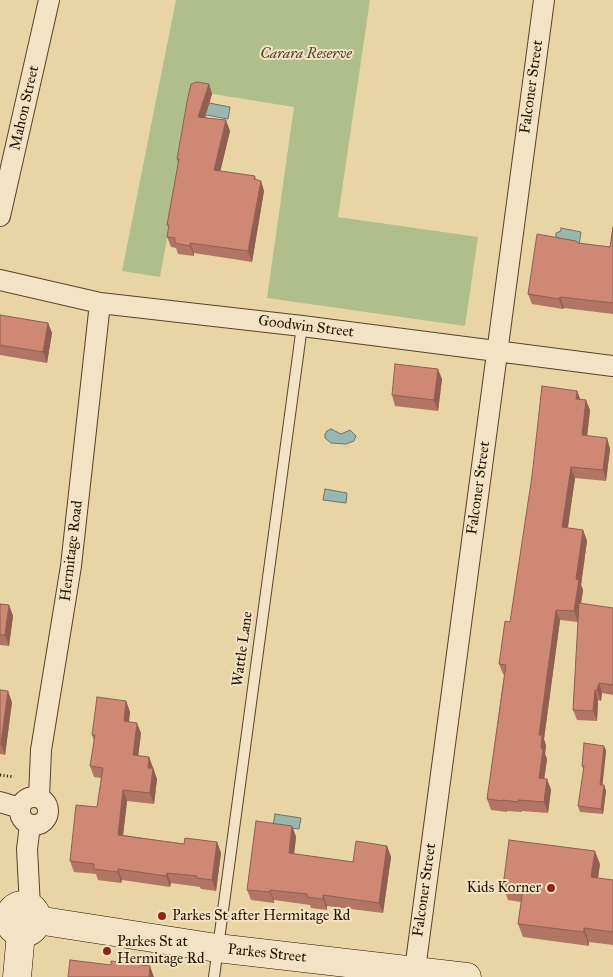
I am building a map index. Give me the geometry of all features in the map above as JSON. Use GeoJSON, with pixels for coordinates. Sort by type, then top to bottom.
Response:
{"type":"FeatureCollection","features":[{"type":"Feature","properties":{"kind":"street","name":"Mahon Street"},"geometry":{"type":"LineString","coordinates":[[0,216],[49,0]]}},
{"type":"Feature","properties":{"kind":"street","name":"Falconer Street"},"geometry":{"type":"LineString","coordinates":[[414,974],[544,0]]}},
{"type":"Feature","properties":{"kind":"street","name":"Goodwin Street"},"geometry":{"type":"LineString","coordinates":[[0,280],[100,303],[302,326],[613,366]]}},
{"type":"Feature","properties":{"kind":"street","name":"Hermitage Road"},"geometry":{"type":"LineString","coordinates":[[25,816],[27,798],[39,797],[41,750],[71,566],[100,303]]}},
{"type":"Feature","properties":{"kind":"street"},"geometry":{"type":"LineString","coordinates":[[0,802],[25,816],[29,920],[17,977]]}},
{"type":"Feature","properties":{"kind":"street","name":"Parkes Street"},"geometry":{"type":"LineString","coordinates":[[29,920],[217,948],[414,974],[467,977]]}},
{"type":"Feature","properties":{"kind":"lane","name":"Wattle Lane"},"geometry":{"type":"LineString","coordinates":[[214,977],[302,326]]}},
{"type":"Feature","properties":{"kind":"path"},"geometry":{"type":"LineString","coordinates":[[0,775],[14,777]]}},
{"type":"Feature","properties":{"kind":"green space","name":"Carara Reserve"},"geometry":{"type":"Polygon","coordinates":[[[176,0],[370,0],[338,217],[478,237],[465,326],[267,298],[294,107],[194,91],[160,277],[122,271],[176,0]]]}},
{"type":"Feature","properties":{"kind":"water"},"geometry":{"type":"Polygon","coordinates":[[[204,102],[230,107],[228,119],[207,115],[203,118],[204,102]]]}},
{"type":"Feature","properties":{"kind":"water"},"geometry":{"type":"Polygon","coordinates":[[[561,228],[581,232],[579,246],[556,237],[556,233],[561,231],[561,228]]]}},
{"type":"Feature","properties":{"kind":"water"},"geometry":{"type":"Polygon","coordinates":[[[331,429],[341,434],[350,430],[356,436],[354,441],[346,444],[331,443],[325,438],[325,434],[331,429]]]}},
{"type":"Feature","properties":{"kind":"water"},"geometry":{"type":"Polygon","coordinates":[[[325,489],[347,493],[346,503],[323,500],[325,489]]]}},
{"type":"Feature","properties":{"kind":"water"},"geometry":{"type":"Polygon","coordinates":[[[275,814],[301,818],[299,829],[273,826],[275,814]]]}},
{"type":"Feature","properties":{"kind":"building"},"geometry":{"type":"Polygon","coordinates":[[[197,82],[209,84],[198,117],[226,120],[214,170],[255,176],[254,179],[261,181],[248,251],[190,243],[190,246],[175,243],[175,238],[167,237],[169,225],[167,225],[187,102],[191,84],[197,82]]]}},
{"type":"Feature","properties":{"kind":"building"},"geometry":{"type":"Polygon","coordinates":[[[613,227],[613,303],[560,297],[559,299],[528,294],[537,234],[576,241],[578,243],[610,247],[613,227]]]}},
{"type":"Feature","properties":{"kind":"building"},"geometry":{"type":"Polygon","coordinates":[[[0,315],[48,323],[43,352],[0,345],[0,315]]]}},
{"type":"Feature","properties":{"kind":"building"},"geometry":{"type":"Polygon","coordinates":[[[395,364],[438,369],[434,400],[392,395],[395,364]]]}},
{"type":"Feature","properties":{"kind":"building"},"geometry":{"type":"Polygon","coordinates":[[[542,386],[577,391],[576,399],[586,400],[582,435],[607,438],[603,470],[571,467],[562,527],[583,530],[576,579],[579,580],[574,611],[556,610],[539,735],[542,735],[541,748],[543,749],[539,778],[547,779],[544,802],[503,801],[487,799],[506,665],[499,664],[505,621],[510,622],[532,476],[542,386]]]}},
{"type":"Feature","properties":{"kind":"building"},"geometry":{"type":"Polygon","coordinates":[[[579,603],[613,608],[613,685],[599,683],[597,690],[595,690],[593,711],[573,710],[579,603]]]}},
{"type":"Feature","properties":{"kind":"building"},"geometry":{"type":"Polygon","coordinates":[[[0,604],[9,605],[5,635],[0,635],[0,604]]]}},
{"type":"Feature","properties":{"kind":"building"},"geometry":{"type":"Polygon","coordinates":[[[0,690],[8,691],[1,744],[0,744],[0,690]]]}},
{"type":"Feature","properties":{"kind":"building"},"geometry":{"type":"Polygon","coordinates":[[[97,697],[126,701],[124,721],[137,723],[133,755],[149,757],[148,768],[153,768],[150,793],[123,790],[118,835],[184,844],[185,838],[217,842],[212,880],[197,878],[197,876],[167,873],[166,876],[118,869],[118,872],[94,869],[94,864],[70,861],[76,805],[97,807],[103,768],[90,766],[95,735],[92,735],[97,697]]]}},
{"type":"Feature","properties":{"kind":"building"},"geometry":{"type":"Polygon","coordinates":[[[584,743],[604,746],[600,785],[604,785],[601,809],[578,806],[584,766],[582,766],[584,743]]]}},
{"type":"Feature","properties":{"kind":"building"},"geometry":{"type":"Polygon","coordinates":[[[256,821],[292,826],[289,853],[353,862],[356,841],[387,846],[379,903],[323,895],[323,899],[307,897],[307,894],[270,890],[270,892],[247,890],[256,821]]]}},
{"type":"Feature","properties":{"kind":"building"},"geometry":{"type":"Polygon","coordinates":[[[509,840],[595,851],[591,877],[613,880],[613,932],[584,928],[584,932],[518,924],[523,889],[503,886],[509,840]]]}},
{"type":"Feature","properties":{"kind":"building"},"geometry":{"type":"Polygon","coordinates":[[[70,960],[111,965],[111,961],[150,966],[149,977],[68,977],[70,960]]]}},
{"type":"Feature","properties":{"kind":"place","name":"Kids Korner"},"geometry":{"type":"Point","coordinates":[551,888]}},
{"type":"Feature","properties":{"kind":"place","name":"Parkes St after Hermitage Rd"},"geometry":{"type":"Point","coordinates":[162,916]}},
{"type":"Feature","properties":{"kind":"place","name":"Parkes St at Hermitage Rd"},"geometry":{"type":"Point","coordinates":[107,951]}}]}
